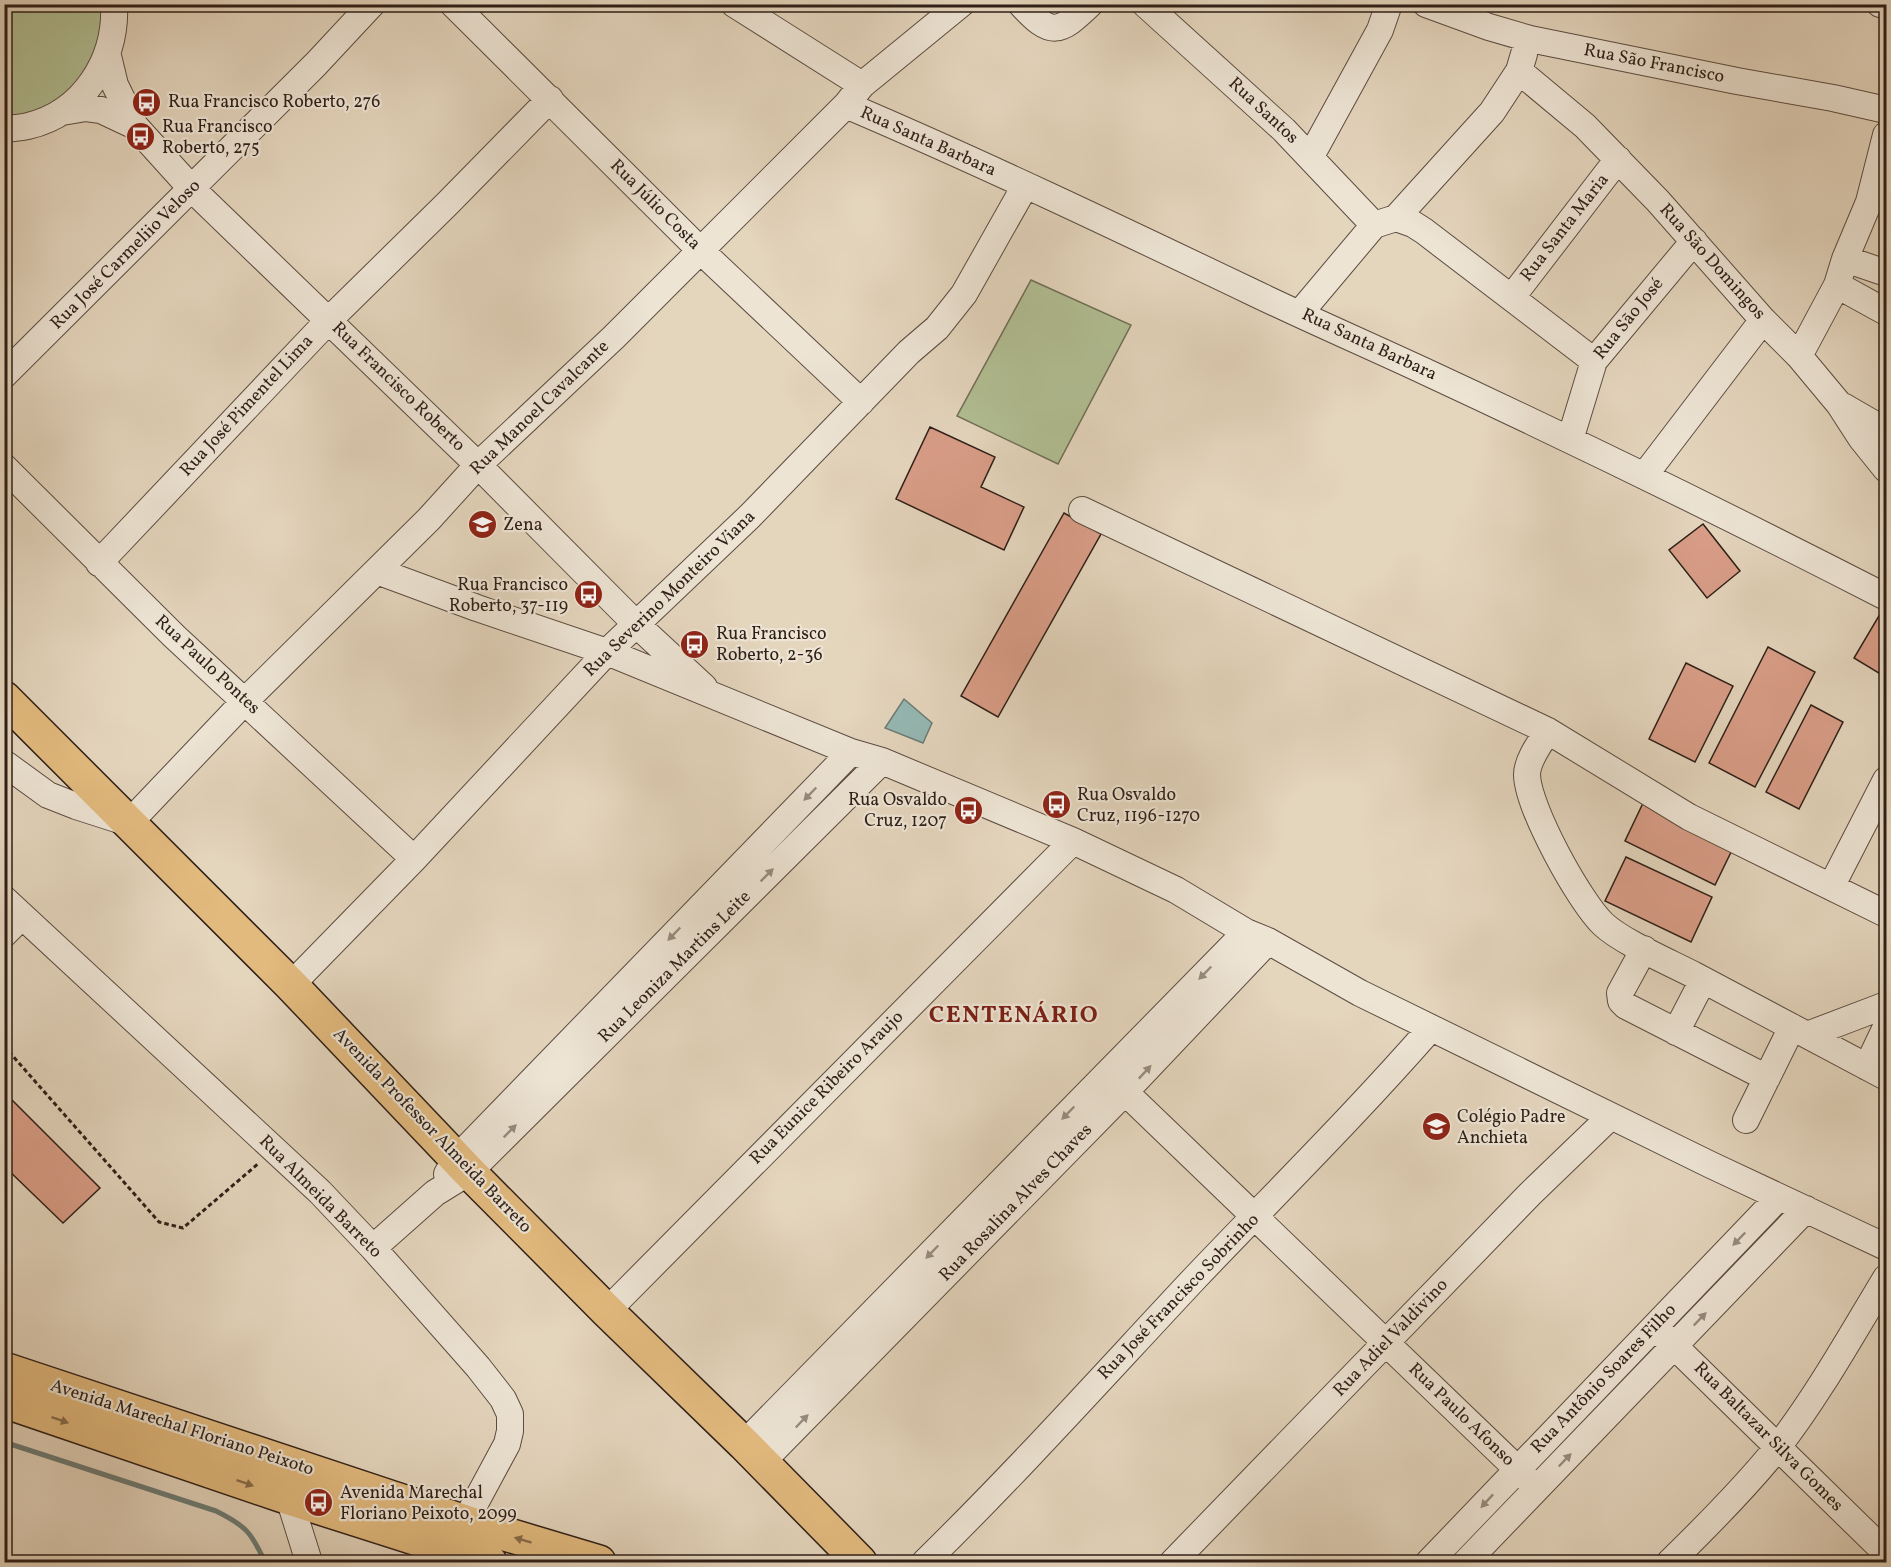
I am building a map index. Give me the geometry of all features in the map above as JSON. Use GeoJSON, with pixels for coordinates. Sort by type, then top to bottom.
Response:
{"type":"FeatureCollection","features":[{"type":"Feature","properties":{"kind":"main road","name":"Avenida Professor Almeida Barreto"},"geometry":{"type":"LineString","coordinates":[[4,698],[291,985],[462,1166],[753,1453],[860,1563]]}},
{"type":"Feature","properties":{"kind":"main road","name":"Avenida Marechal Floriano Peixoto"},"geometry":{"type":"LineString","coordinates":[[4,1369],[465,1522],[599,1563]]}},
{"type":"Feature","properties":{"kind":"main road","name":"Avenida Marechal Floriano Peixoto"},"geometry":{"type":"LineString","coordinates":[[4,1401],[289,1498],[490,1563]]}},
{"type":"Feature","properties":{"kind":"street"},"geometry":{"type":"LineString","coordinates":[[4,129],[28,126],[62,112],[89,88],[108,56],[115,24],[114,4]]}},
{"type":"Feature","properties":{"kind":"street","name":"Rua José Carmeliio Veloso"},"geometry":{"type":"LineString","coordinates":[[4,375],[316,64],[372,4]]}},
{"type":"Feature","properties":{"kind":"street","name":"Rua Júlio Costa"},"geometry":{"type":"LineString","coordinates":[[453,4],[701,251],[861,402]]}},
{"type":"Feature","properties":{"kind":"street","name":"Rua Manoel Cavalcante"},"geometry":{"type":"LineString","coordinates":[[129,823],[245,701],[429,519],[478,465],[614,337],[701,251],[846,105],[862,85],[961,4]]}},
{"type":"Feature","properties":{"kind":"street"},"geometry":{"type":"LineString","coordinates":[[1021,4],[1038,22],[1053,28],[1061,27],[1090,4]]}},
{"type":"Feature","properties":{"kind":"street","name":"Rua Santos"},"geometry":{"type":"LineString","coordinates":[[1145,4],[1385,222],[1413,224],[1424,231],[1594,361]]}},
{"type":"Feature","properties":{"kind":"street"},"geometry":{"type":"LineString","coordinates":[[1311,156],[1380,30],[1389,4]]}},
{"type":"Feature","properties":{"kind":"street","name":"Rua São Francisco"},"geometry":{"type":"LineString","coordinates":[[1426,4],[1488,27],[1530,39],[1887,110]]}},
{"type":"Feature","properties":{"kind":"street"},"geometry":{"type":"LineString","coordinates":[[1880,4],[1887,6]]}},
{"type":"Feature","properties":{"kind":"street"},"geometry":{"type":"LineString","coordinates":[[741,6],[862,85]]}},
{"type":"Feature","properties":{"kind":"street"},"geometry":{"type":"LineString","coordinates":[[1300,313],[1492,112],[1519,71],[1530,39]]}},
{"type":"Feature","properties":{"kind":"street","name":"Rua Francisco Roberto"},"geometry":{"type":"LineString","coordinates":[[108,56],[115,85],[135,126],[191,188],[478,465],[636,624],[715,698]]}},
{"type":"Feature","properties":{"kind":"street","name":"Rua São Domingos"},"geometry":{"type":"LineString","coordinates":[[1519,71],[1585,126],[1694,241],[1763,320],[1800,356],[1887,469]]}},
{"type":"Feature","properties":{"kind":"street","name":"Rua José Pimentel Lima"},"geometry":{"type":"LineString","coordinates":[[99,563],[329,320],[550,99]]}},
{"type":"Feature","properties":{"kind":"street","name":"Rua Santa Barbara"},"geometry":{"type":"LineString","coordinates":[[846,105],[920,137],[1570,440],[1887,597]]}},
{"type":"Feature","properties":{"kind":"street","name":"Rua Francisco Roberto"},"geometry":{"type":"LineString","coordinates":[[62,112],[86,108],[101,110],[135,126]]}},
{"type":"Feature","properties":{"kind":"street"},"geometry":{"type":"LineString","coordinates":[[1800,356],[1837,285],[1845,259],[1878,204],[1887,135]]}},
{"type":"Feature","properties":{"kind":"street","name":"Rua Santa Maria"},"geometry":{"type":"LineString","coordinates":[[1512,297],[1618,159]]}},
{"type":"Feature","properties":{"kind":"street","name":"Rua Severino Monteiro Viana"},"geometry":{"type":"LineString","coordinates":[[291,985],[414,858],[607,652],[750,516],[909,352],[937,328],[964,294],[1025,186]]}},
{"type":"Feature","properties":{"kind":"street","name":"Rua São José"},"geometry":{"type":"LineString","coordinates":[[1570,440],[1594,361],[1694,241]]}},
{"type":"Feature","properties":{"kind":"street"},"geometry":{"type":"LineString","coordinates":[[1845,259],[1887,273]]}},
{"type":"Feature","properties":{"kind":"street"},"geometry":{"type":"LineString","coordinates":[[1837,285],[1887,312]]}},
{"type":"Feature","properties":{"kind":"street"},"geometry":{"type":"LineString","coordinates":[[1644,476],[1763,320]]}},
{"type":"Feature","properties":{"kind":"street"},"geometry":{"type":"LineString","coordinates":[[1839,404],[1887,431]]}},
{"type":"Feature","properties":{"kind":"street","name":"Rua Paulo Pontes"},"geometry":{"type":"LineString","coordinates":[[4,467],[174,636],[414,858]]}},
{"type":"Feature","properties":{"kind":"street"},"geometry":{"type":"LineString","coordinates":[[1082,510],[1548,730],[1681,813],[1887,914]]}},
{"type":"Feature","properties":{"kind":"street"},"geometry":{"type":"LineString","coordinates":[[377,571],[607,652],[851,752],[882,761],[1073,841],[1176,890],[1360,993],[1886,1247]]}},
{"type":"Feature","properties":{"kind":"street"},"geometry":{"type":"LineString","coordinates":[[1548,730],[1533,755],[1527,774],[1531,798],[1546,834],[1592,911],[1604,925],[1644,949],[1877,1072],[1887,1027]]}},
{"type":"Feature","properties":{"kind":"street","name":"Rua Leoniza Martins Leite"},"geometry":{"type":"LineString","coordinates":[[462,1166],[851,752]]}},
{"type":"Feature","properties":{"kind":"street","name":"Rua Leoniza Martins Leite"},"geometry":{"type":"LineString","coordinates":[[462,1166],[882,761]]}},
{"type":"Feature","properties":{"kind":"street"},"geometry":{"type":"LineString","coordinates":[[4,763],[48,795],[129,823]]}},
{"type":"Feature","properties":{"kind":"street"},"geometry":{"type":"LineString","coordinates":[[1831,887],[1887,780]]}},
{"type":"Feature","properties":{"kind":"street","name":"Rua Eunice Ribeiro Araujo"},"geometry":{"type":"LineString","coordinates":[[607,1311],[1073,841]]}},
{"type":"Feature","properties":{"kind":"street","name":"Rua Almeida Barreto"},"geometry":{"type":"LineString","coordinates":[[10,917],[320,1192],[373,1248],[478,1367],[503,1399],[510,1414],[507,1444],[465,1522]]}},
{"type":"Feature","properties":{"kind":"street","name":"Rua Rosalina Alves Chaves"},"geometry":{"type":"LineString","coordinates":[[753,1453],[1125,1092],[1256,936]]}},
{"type":"Feature","properties":{"kind":"street","name":"Rua Rosalina Alves Chaves"},"geometry":{"type":"LineString","coordinates":[[753,1453],[1256,936]]}},
{"type":"Feature","properties":{"kind":"street"},"geometry":{"type":"LineString","coordinates":[[1644,949],[1620,993],[1621,1001],[1626,1006],[1767,1078]]}},
{"type":"Feature","properties":{"kind":"street"},"geometry":{"type":"LineString","coordinates":[[1676,1032],[1703,980]]}},
{"type":"Feature","properties":{"kind":"street"},"geometry":{"type":"LineString","coordinates":[[1746,1120],[1767,1078],[1799,1031],[1887,1005]]}},
{"type":"Feature","properties":{"kind":"street","name":"Rua José Francisco Sobrinho"},"geometry":{"type":"LineString","coordinates":[[925,1563],[992,1497],[1389,1076],[1431,1028]]}},
{"type":"Feature","properties":{"kind":"street","name":"Rua Paulo Afonso"},"geometry":{"type":"LineString","coordinates":[[1125,1092],[1537,1488]]}},
{"type":"Feature","properties":{"kind":"street","name":"Rua Adiel Valdivino"},"geometry":{"type":"LineString","coordinates":[[1173,1563],[1530,1194],[1611,1116]]}},
{"type":"Feature","properties":{"kind":"street"},"geometry":{"type":"LineString","coordinates":[[373,1248],[462,1166]]}},
{"type":"Feature","properties":{"kind":"street","name":"Rua Antônio Soares Filho"},"geometry":{"type":"LineString","coordinates":[[1430,1563],[1517,1469],[1779,1197]]}},
{"type":"Feature","properties":{"kind":"street","name":"Rua Antônio Soares Filho"},"geometry":{"type":"LineString","coordinates":[[1466,1563],[1806,1209]]}},
{"type":"Feature","properties":{"kind":"street"},"geometry":{"type":"LineString","coordinates":[[1670,1563],[1739,1492],[1778,1447],[1887,1278]]}},
{"type":"Feature","properties":{"kind":"street","name":"Rua Baltazar Silva Gomes"},"geometry":{"type":"LineString","coordinates":[[1655,1326],[1778,1447],[1878,1551]]}},
{"type":"Feature","properties":{"kind":"street"},"geometry":{"type":"LineString","coordinates":[[289,1498],[309,1563]]}},
{"type":"Feature","properties":{"kind":"path"},"geometry":{"type":"LineString","coordinates":[[4,1047],[159,1222],[183,1228],[274,1150]]}},
{"type":"Feature","properties":{"kind":"green space"},"geometry":{"type":"Polygon","coordinates":[[[5,5],[105,5],[102,45],[68,97],[37,115],[5,121],[5,5]]]}},
{"type":"Feature","properties":{"kind":"green space"},"geometry":{"type":"Polygon","coordinates":[[[1031,280],[1131,325],[1058,464],[957,416],[1031,280]]]}},
{"type":"Feature","properties":{"kind":"water"},"geometry":{"type":"Polygon","coordinates":[[[904,699],[932,723],[923,743],[885,728],[904,699]]]}},
{"type":"Feature","properties":{"kind":"building"},"geometry":{"type":"Polygon","coordinates":[[[930,427],[995,457],[981,487],[1024,507],[1004,550],[896,499],[930,427]]]}},
{"type":"Feature","properties":{"kind":"building"},"geometry":{"type":"Polygon","coordinates":[[[1064,513],[1101,534],[998,717],[961,696],[1064,513]]]}},
{"type":"Feature","properties":{"kind":"building"},"geometry":{"type":"Polygon","coordinates":[[[1703,524],[1740,571],[1707,598],[1669,550],[1703,524]]]}},
{"type":"Feature","properties":{"kind":"building"},"geometry":{"type":"Polygon","coordinates":[[[1880,614],[1886,618],[1886,667],[1882,675],[1854,658],[1880,614]]]}},
{"type":"Feature","properties":{"kind":"building"},"geometry":{"type":"Polygon","coordinates":[[[1768,647],[1815,672],[1755,787],[1709,763],[1768,647]]]}},
{"type":"Feature","properties":{"kind":"building"},"geometry":{"type":"Polygon","coordinates":[[[1686,663],[1733,686],[1695,762],[1649,739],[1686,663]]]}},
{"type":"Feature","properties":{"kind":"building"},"geometry":{"type":"Polygon","coordinates":[[[1811,705],[1843,722],[1799,809],[1766,792],[1811,705]]]}},
{"type":"Feature","properties":{"kind":"building"},"geometry":{"type":"Polygon","coordinates":[[[1644,801],[1734,846],[1715,885],[1625,841],[1644,801]]]}},
{"type":"Feature","properties":{"kind":"building"},"geometry":{"type":"Polygon","coordinates":[[[1626,857],[1712,897],[1691,942],[1605,901],[1626,857]]]}},
{"type":"Feature","properties":{"kind":"building"},"geometry":{"type":"Polygon","coordinates":[[[4,1092],[100,1188],[63,1223],[4,1166],[4,1092]]]}},
{"type":"Feature","properties":{"kind":"waterway"},"geometry":{"type":"LineString","coordinates":[[4,1442],[216,1511],[246,1531],[256,1543],[265,1562]]}},
{"type":"Feature","properties":{"kind":"place","name":"Rua Francisco Roberto, 276"},"geometry":{"type":"Point","coordinates":[147,102]}},
{"type":"Feature","properties":{"kind":"place","name":"Rua Francisco Roberto, 275"},"geometry":{"type":"Point","coordinates":[141,137]}},
{"type":"Feature","properties":{"kind":"place","name":"Zena"},"geometry":{"type":"Point","coordinates":[482,525]}},
{"type":"Feature","properties":{"kind":"place","name":"Rua Francisco Roberto, 37-119"},"geometry":{"type":"Point","coordinates":[589,595]}},
{"type":"Feature","properties":{"kind":"place","name":"Rua Francisco Roberto, 2-36"},"geometry":{"type":"Point","coordinates":[695,644]}},
{"type":"Feature","properties":{"kind":"place","name":"Rua Osvaldo Cruz, 1196-1270"},"geometry":{"type":"Point","coordinates":[1056,805]}},
{"type":"Feature","properties":{"kind":"place","name":"Rua Osvaldo Cruz, 1207"},"geometry":{"type":"Point","coordinates":[968,810]}},
{"type":"Feature","properties":{"kind":"place","name":"Colégio Padre Anchieta"},"geometry":{"type":"Point","coordinates":[1436,1127]}},
{"type":"Feature","properties":{"kind":"place","name":"Avenida Marechal Floriano Peixoto, 2099"},"geometry":{"type":"Point","coordinates":[319,1503]}},
{"type":"Feature","properties":{"kind":"district","name":"CENTENÁRIO"},"geometry":{"type":"Point","coordinates":[1014,1016]}}]}
